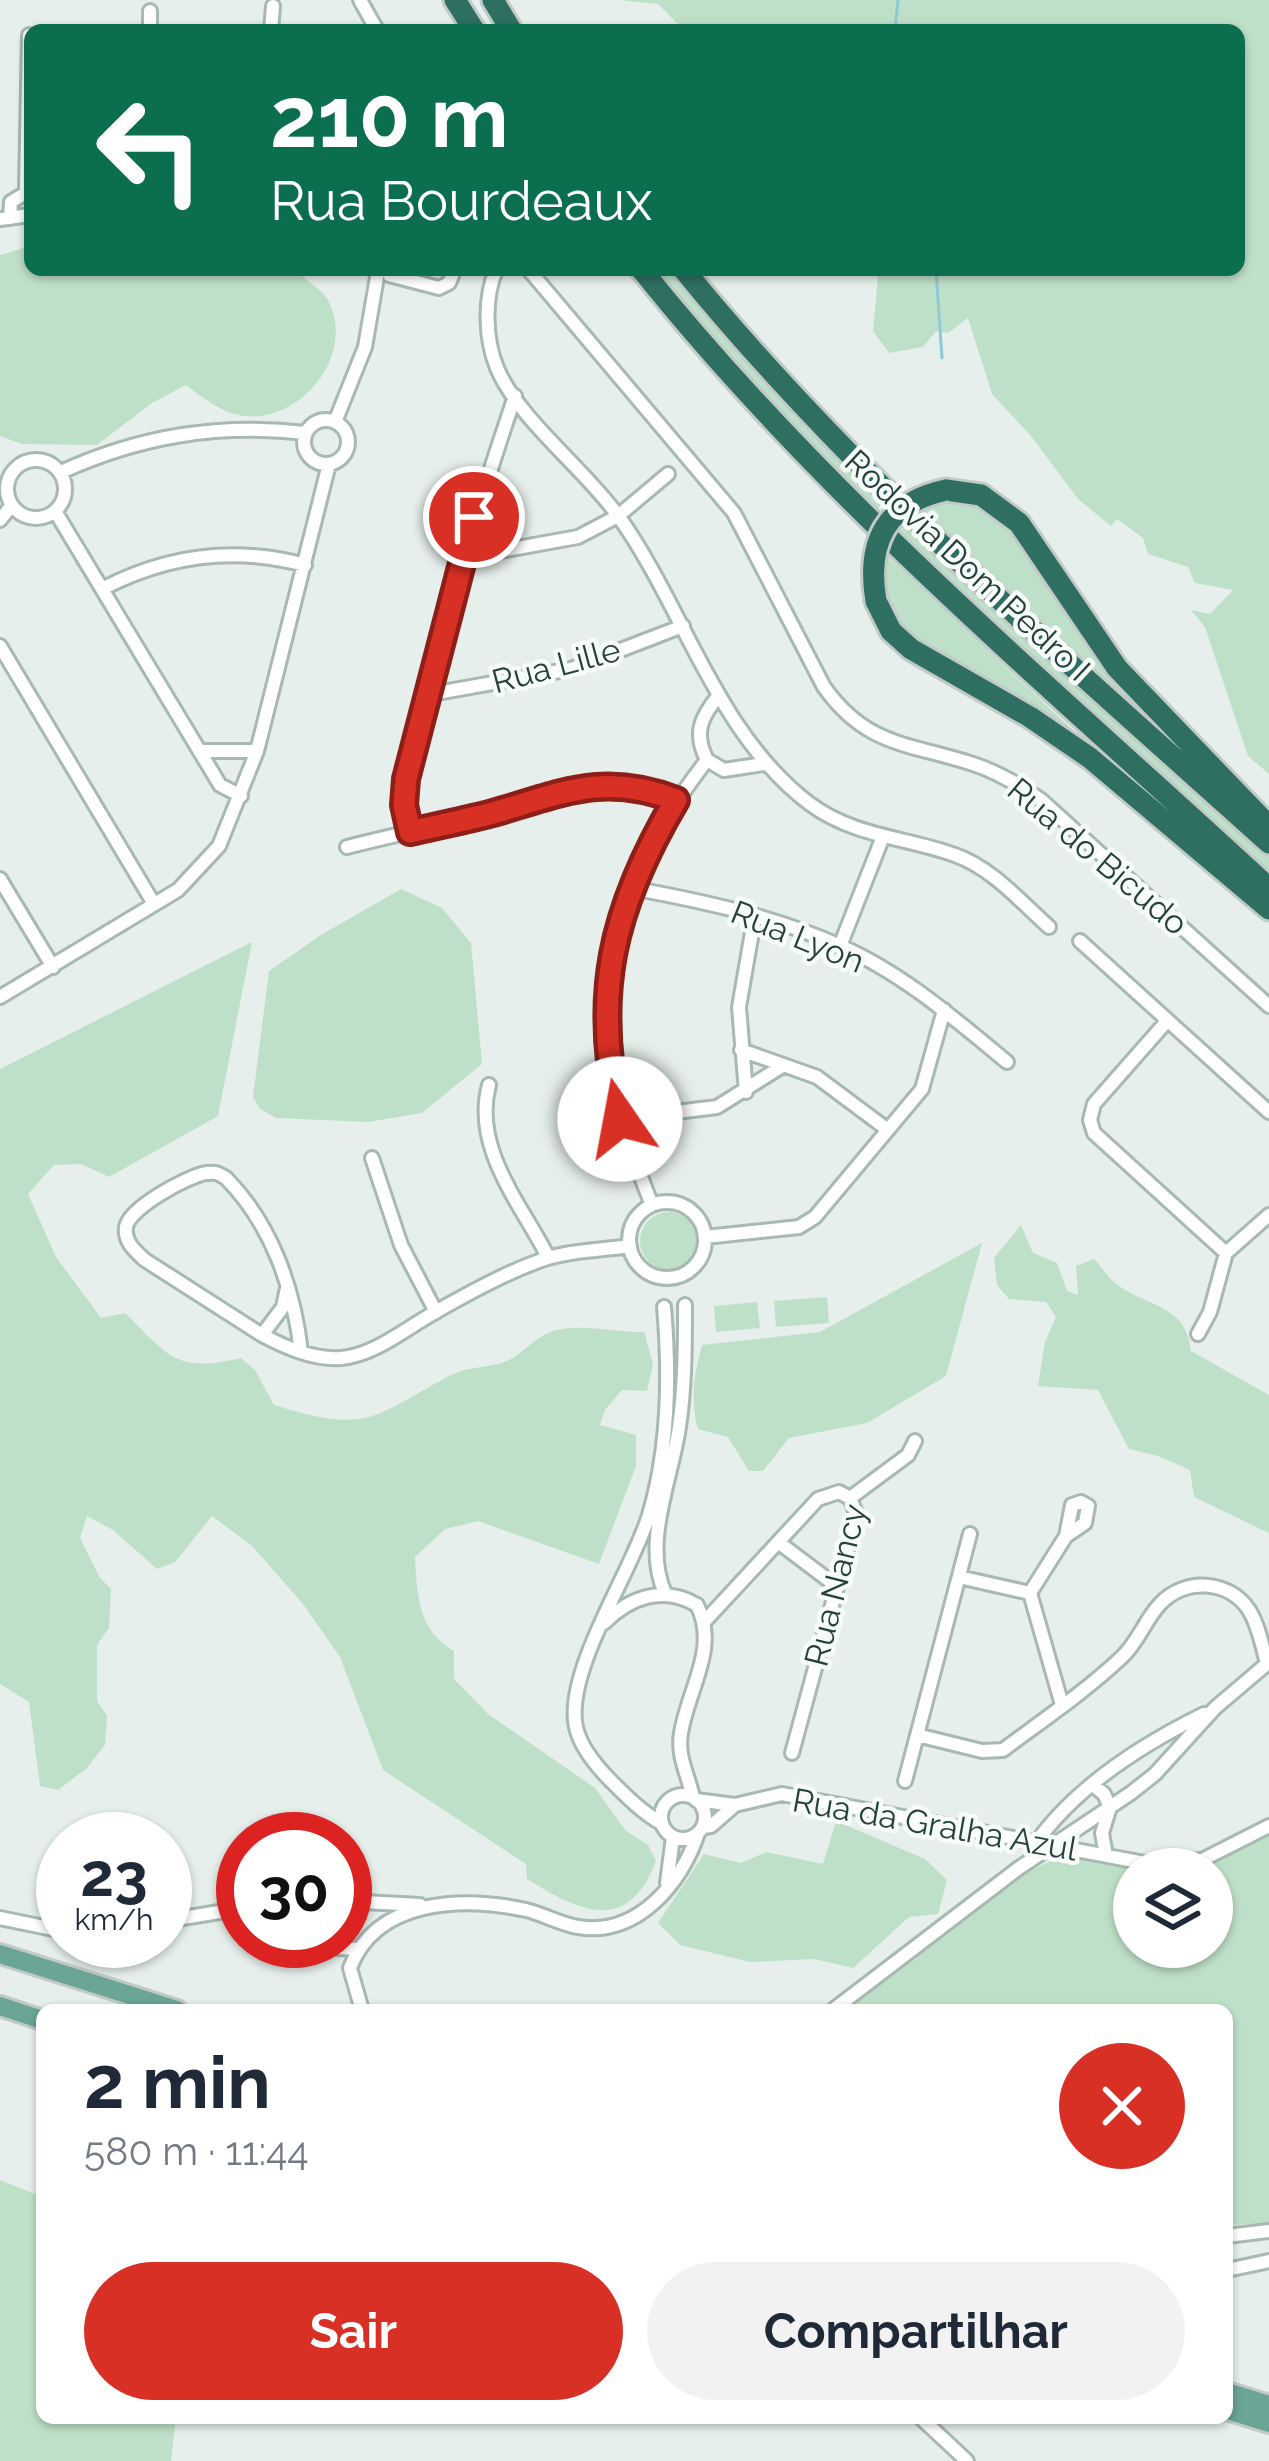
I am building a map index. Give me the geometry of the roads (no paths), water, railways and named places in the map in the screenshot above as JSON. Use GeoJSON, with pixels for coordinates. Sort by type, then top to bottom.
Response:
{"type":"FeatureCollection","features":[{"type":"Feature","properties":{"kind":"highway","name":"Rodovia Dom Pedro I"},"geometry":{"type":"LineString","coordinates":[[647,276],[818,471],[1269,889]]}},
{"type":"Feature","properties":{"kind":"highway","name":"Rodovia Dom Pedro I"},"geometry":{"type":"LineString","coordinates":[[689,276],[768,370],[874,481],[1269,843]]}},
{"type":"Feature","properties":{"kind":"highway"},"geometry":{"type":"LineString","coordinates":[[1269,826],[1117,668],[1019,523],[981,495],[946,490],[907,503],[884,528],[872,563],[876,601],[891,631],[911,650],[1057,734],[1269,909]]}},
{"type":"Feature","properties":{"kind":"main road"},"geometry":{"type":"LineString","coordinates":[[0,1954],[158,2004]]}},
{"type":"Feature","properties":{"kind":"main road"},"geometry":{"type":"LineString","coordinates":[[0,2006],[36,2018]]}},
{"type":"Feature","properties":{"kind":"main road"},"geometry":{"type":"LineString","coordinates":[[1233,2394],[1269,2405]]}},
{"type":"Feature","properties":{"kind":"main road"},"geometry":{"type":"LineString","coordinates":[[1233,2412],[1269,2423]]}},
{"type":"Feature","properties":{"kind":"street"},"geometry":{"type":"LineString","coordinates":[[272,24],[273,6]]}},
{"type":"Feature","properties":{"kind":"street"},"geometry":{"type":"LineString","coordinates":[[150,24],[151,11]]}},
{"type":"Feature","properties":{"kind":"street"},"geometry":{"type":"LineString","coordinates":[[5,219],[11,202],[24,194]]}},
{"type":"Feature","properties":{"kind":"street"},"geometry":{"type":"LineString","coordinates":[[335,422],[364,347],[380,276]]}},
{"type":"Feature","properties":{"kind":"street"},"geometry":{"type":"LineString","coordinates":[[393,276],[439,288],[449,283],[448,276]]}},
{"type":"Feature","properties":{"kind":"street"},"geometry":{"type":"LineString","coordinates":[[494,276],[489,289],[489,337],[497,369],[618,516],[764,764],[813,806],[882,838],[955,855],[980,866],[1049,927]]}},
{"type":"Feature","properties":{"kind":"street","name":"Rua do Bicudo"},"geometry":{"type":"LineString","coordinates":[[534,276],[734,513],[824,687],[842,712],[899,746],[971,763],[1005,776],[1041,800],[1269,1006]]}},
{"type":"Feature","properties":{"kind":"street"},"geometry":{"type":"LineString","coordinates":[[410,832],[404,805],[406,779],[461,558],[515,396]]}},
{"type":"Feature","properties":{"kind":"street"},"geometry":{"type":"LineString","coordinates":[[318,422],[335,422],[344,429],[348,446],[339,460],[329,464],[308,455],[306,433],[318,422]]}},
{"type":"Feature","properties":{"kind":"street"},"geometry":{"type":"LineString","coordinates":[[61,472],[123,447],[174,434],[253,428],[306,433]]}},
{"type":"Feature","properties":{"kind":"street"},"geometry":{"type":"LineString","coordinates":[[37,459],[61,472],[65,493],[55,511],[36,518],[12,505],[6,469],[37,459]]}},
{"type":"Feature","properties":{"kind":"street"},"geometry":{"type":"LineString","coordinates":[[0,997],[185,884],[211,857],[231,823],[257,751],[329,464]]}},
{"type":"Feature","properties":{"kind":"street"},"geometry":{"type":"LineString","coordinates":[[461,558],[578,538],[618,516],[668,474]]}},
{"type":"Feature","properties":{"kind":"street"},"geometry":{"type":"LineString","coordinates":[[0,520],[12,505]]}},
{"type":"Feature","properties":{"kind":"street"},"geometry":{"type":"LineString","coordinates":[[55,511],[220,785],[241,796]]}},
{"type":"Feature","properties":{"kind":"street"},"geometry":{"type":"LineString","coordinates":[[102,589],[138,572],[196,557],[251,555],[305,565]]}},
{"type":"Feature","properties":{"kind":"street","name":"Rua Lille"},"geometry":{"type":"LineString","coordinates":[[427,694],[571,668],[683,626]]}},
{"type":"Feature","properties":{"kind":"street"},"geometry":{"type":"LineString","coordinates":[[0,646],[154,904]]}},
{"type":"Feature","properties":{"kind":"street"},"geometry":{"type":"LineString","coordinates":[[719,694],[703,715],[698,732],[707,760],[724,770],[764,764]]}},
{"type":"Feature","properties":{"kind":"street"},"geometry":{"type":"LineString","coordinates":[[200,751],[257,751]]}},
{"type":"Feature","properties":{"kind":"street"},"geometry":{"type":"LineString","coordinates":[[652,1205],[620,1119],[604,1033],[606,994],[611,956],[631,888],[676,800],[707,760]]}},
{"type":"Feature","properties":{"kind":"street"},"geometry":{"type":"LineString","coordinates":[[347,847],[491,813],[576,787],[645,788],[676,800]]}},
{"type":"Feature","properties":{"kind":"street"},"geometry":{"type":"LineString","coordinates":[[840,946],[882,838]]}},
{"type":"Feature","properties":{"kind":"street"},"geometry":{"type":"LineString","coordinates":[[0,879],[53,967]]}},
{"type":"Feature","properties":{"kind":"street","name":"Rua Lyon"},"geometry":{"type":"LineString","coordinates":[[631,888],[755,915],[840,946],[944,1010],[1007,1062]]}},
{"type":"Feature","properties":{"kind":"street"},"geometry":{"type":"LineString","coordinates":[[746,1092],[739,1007],[755,915]]}},
{"type":"Feature","properties":{"kind":"street"},"geometry":{"type":"LineString","coordinates":[[1079,941],[1269,1112]]}},
{"type":"Feature","properties":{"kind":"street"},"geometry":{"type":"LineString","coordinates":[[706,1237],[799,1227],[814,1217],[922,1089],[944,1010]]}},
{"type":"Feature","properties":{"kind":"street"},"geometry":{"type":"LineString","coordinates":[[1166,1021],[1094,1104],[1090,1120],[1094,1133],[1226,1253]]}},
{"type":"Feature","properties":{"kind":"street"},"geometry":{"type":"LineString","coordinates":[[741,1050],[817,1077],[888,1130]]}},
{"type":"Feature","properties":{"kind":"street"},"geometry":{"type":"LineString","coordinates":[[620,1119],[717,1107],[784,1065]]}},
{"type":"Feature","properties":{"kind":"street"},"geometry":{"type":"LineString","coordinates":[[489,1085],[484,1106],[497,1164],[548,1257]]}},
{"type":"Feature","properties":{"kind":"street"},"geometry":{"type":"LineString","coordinates":[[372,1158],[401,1245],[436,1312]]}},
{"type":"Feature","properties":{"kind":"street"},"geometry":{"type":"LineString","coordinates":[[302,1352],[288,1281],[235,1187],[215,1172],[201,1174],[133,1210],[126,1227],[129,1245],[145,1260],[262,1335],[302,1352],[340,1358],[364,1352],[548,1257],[630,1246]]}},
{"type":"Feature","properties":{"kind":"street"},"geometry":{"type":"LineString","coordinates":[[670,1202],[687,1208],[700,1220],[706,1237],[698,1264],[684,1282],[661,1284],[640,1267],[630,1246],[634,1222],[652,1205],[670,1202]]}},
{"type":"Feature","properties":{"kind":"street"},"geometry":{"type":"LineString","coordinates":[[1198,1334],[1210,1312],[1226,1253],[1269,1215]]}},
{"type":"Feature","properties":{"kind":"street"},"geometry":{"type":"LineString","coordinates":[[262,1335],[283,1307],[288,1281]]}},
{"type":"Feature","properties":{"kind":"street"},"geometry":{"type":"LineString","coordinates":[[664,1592],[657,1546],[679,1427],[686,1364],[685,1305]]}},
{"type":"Feature","properties":{"kind":"street"},"geometry":{"type":"LineString","coordinates":[[664,1307],[670,1374],[649,1514],[580,1680],[574,1720],[604,1774],[673,1837],[686,1840],[700,1830]]}},
{"type":"Feature","properties":{"kind":"street","name":"Rua Nancy"},"geometry":{"type":"LineString","coordinates":[[792,1753],[854,1525],[856,1513],[850,1498],[908,1455],[915,1441]]}},
{"type":"Feature","properties":{"kind":"street"},"geometry":{"type":"LineString","coordinates":[[705,1621],[818,1499],[839,1492],[850,1498]]}},
{"type":"Feature","properties":{"kind":"street"},"geometry":{"type":"LineString","coordinates":[[905,1781],[970,1534]]}},
{"type":"Feature","properties":{"kind":"street"},"geometry":{"type":"LineString","coordinates":[[1062,1705],[1030,1593],[1066,1536]]}},
{"type":"Feature","properties":{"kind":"street"},"geometry":{"type":"LineString","coordinates":[[778,1542],[835,1585]]}},
{"type":"Feature","properties":{"kind":"street"},"geometry":{"type":"LineString","coordinates":[[959,1577],[1030,1593]]}},
{"type":"Feature","properties":{"kind":"street"},"geometry":{"type":"LineString","coordinates":[[841,2004],[1019,1868],[1150,1777],[1215,1708],[1268,1663],[1247,1607],[1234,1594],[1198,1584],[1161,1602],[1125,1654],[1003,1750],[982,1751],[917,1736]]}},
{"type":"Feature","properties":{"kind":"street"},"geometry":{"type":"LineString","coordinates":[[372,1903],[497,1906],[578,1927],[606,1927],[650,1909],[692,1853],[704,1812],[694,1799],[681,1762],[680,1735],[706,1645],[705,1621],[697,1605],[664,1592],[635,1599],[602,1625]]}},
{"type":"Feature","properties":{"kind":"street"},"geometry":{"type":"LineString","coordinates":[[1019,1868],[1047,1827],[1093,1784],[1150,1741],[1215,1708]]}},
{"type":"Feature","properties":{"kind":"street"},"geometry":{"type":"LineString","coordinates":[[1135,1752],[1150,1777]]}},
{"type":"Feature","properties":{"kind":"street"},"geometry":{"type":"LineString","coordinates":[[1093,1784],[1110,1807],[1102,1833],[1106,1855]]}},
{"type":"Feature","properties":{"kind":"street","name":"Rua da Gralha Azul"},"geometry":{"type":"LineString","coordinates":[[694,1799],[735,1805],[782,1794],[1053,1847],[1180,1865],[1202,1861],[1269,1826]]}},
{"type":"Feature","properties":{"kind":"street"},"geometry":{"type":"LineString","coordinates":[[661,1822],[667,1802],[684,1795],[694,1799]]}},
{"type":"Feature","properties":{"kind":"street","name":"Rua da Gralha Azul"},"geometry":{"type":"LineString","coordinates":[[700,1830],[735,1805]]}},
{"type":"Feature","properties":{"kind":"street"},"geometry":{"type":"LineString","coordinates":[[665,1890],[673,1837]]}},
{"type":"Feature","properties":{"kind":"street"},"geometry":{"type":"LineString","coordinates":[[372,1931],[400,1915],[434,1905]]}},
{"type":"Feature","properties":{"kind":"street"},"geometry":{"type":"LineString","coordinates":[[0,1918],[36,1925]]}},
{"type":"Feature","properties":{"kind":"street"},"geometry":{"type":"LineString","coordinates":[[350,1968],[360,2004]]}},
{"type":"Feature","properties":{"kind":"street"},"geometry":{"type":"LineString","coordinates":[[1233,2235],[1269,2231]]}},
{"type":"Feature","properties":{"kind":"street"},"geometry":{"type":"LineString","coordinates":[[1233,2269],[1269,2261]]}},
{"type":"Feature","properties":{"kind":"street"},"geometry":{"type":"LineString","coordinates":[[927,2424],[967,2461]]}},
{"type":"Feature","properties":{"kind":"waterway"},"geometry":{"type":"LineString","coordinates":[[896,24],[898,0]]}},
{"type":"Feature","properties":{"kind":"waterway"},"geometry":{"type":"LineString","coordinates":[[936,276],[942,358]]}}]}
